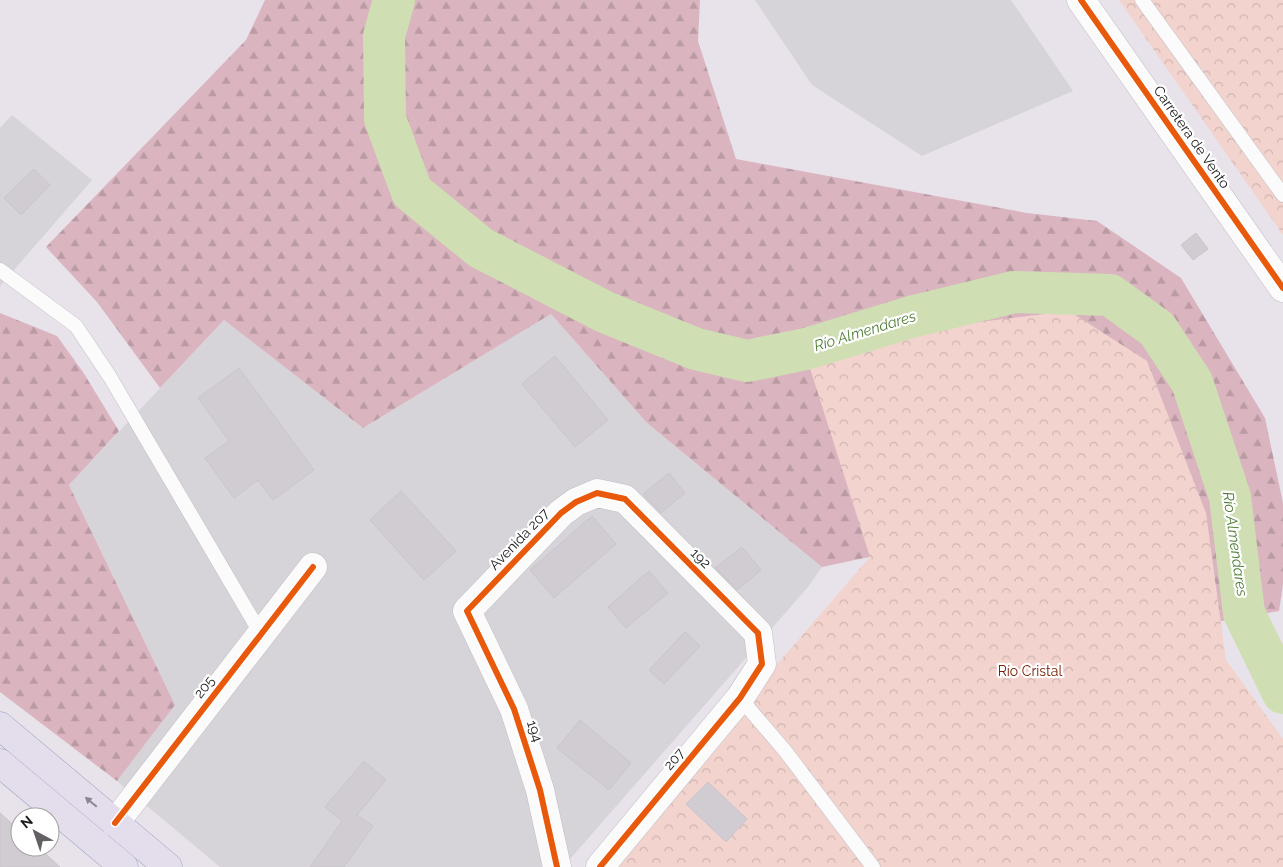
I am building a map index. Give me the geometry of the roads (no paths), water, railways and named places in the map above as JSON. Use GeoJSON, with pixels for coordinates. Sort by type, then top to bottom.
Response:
{"type":"FeatureCollection","features":[{"type":"Feature","properties":{"kind":"highway"},"geometry":{"type":"LineString","coordinates":[[0,726],[168,867]]}},
{"type":"Feature","properties":{"kind":"highway"},"geometry":{"type":"LineString","coordinates":[[0,763],[124,867]]}},
{"type":"Feature","properties":{"kind":"street","name":"Carretera de Vento"},"geometry":{"type":"LineString","coordinates":[[1081,0],[1283,288]]}},
{"type":"Feature","properties":{"kind":"street","name":"Avenida 207"},"geometry":{"type":"LineString","coordinates":[[467,611],[561,513],[576,502],[597,493]]}},
{"type":"Feature","properties":{"kind":"street","name":"192"},"geometry":{"type":"LineString","coordinates":[[597,493],[625,499],[758,633],[762,664]]}},
{"type":"Feature","properties":{"kind":"street","name":"205"},"geometry":{"type":"LineString","coordinates":[[116,823],[313,567]]}},
{"type":"Feature","properties":{"kind":"street","name":"194"},"geometry":{"type":"LineString","coordinates":[[467,611],[514,709],[540,790],[556,867]]}},
{"type":"Feature","properties":{"kind":"street","name":"207"},"geometry":{"type":"LineString","coordinates":[[600,867],[740,698],[762,664]]}},
{"type":"Feature","properties":{"kind":"lane"},"geometry":{"type":"LineString","coordinates":[[1142,0],[1283,195]]}},
{"type":"Feature","properties":{"kind":"lane"},"geometry":{"type":"LineString","coordinates":[[0,270],[76,326],[110,377],[261,634]]}},
{"type":"Feature","properties":{"kind":"lane"},"geometry":{"type":"LineString","coordinates":[[740,698],[786,752],[873,867]]}},
{"type":"Feature","properties":{"kind":"waterway","name":"Río Almendares"},"geometry":{"type":"LineString","coordinates":[[394,0],[384,36],[385,119],[412,192],[481,248],[605,312],[696,349],[747,361],[806,349],[911,317],[1014,292],[1110,295],[1157,329],[1192,382],[1230,497],[1244,613],[1283,693]]}},
{"type":"Feature","properties":{"kind":"park label","name":"Río Cristal"},"geometry":{"type":"Point","coordinates":[1030,671]}}]}
